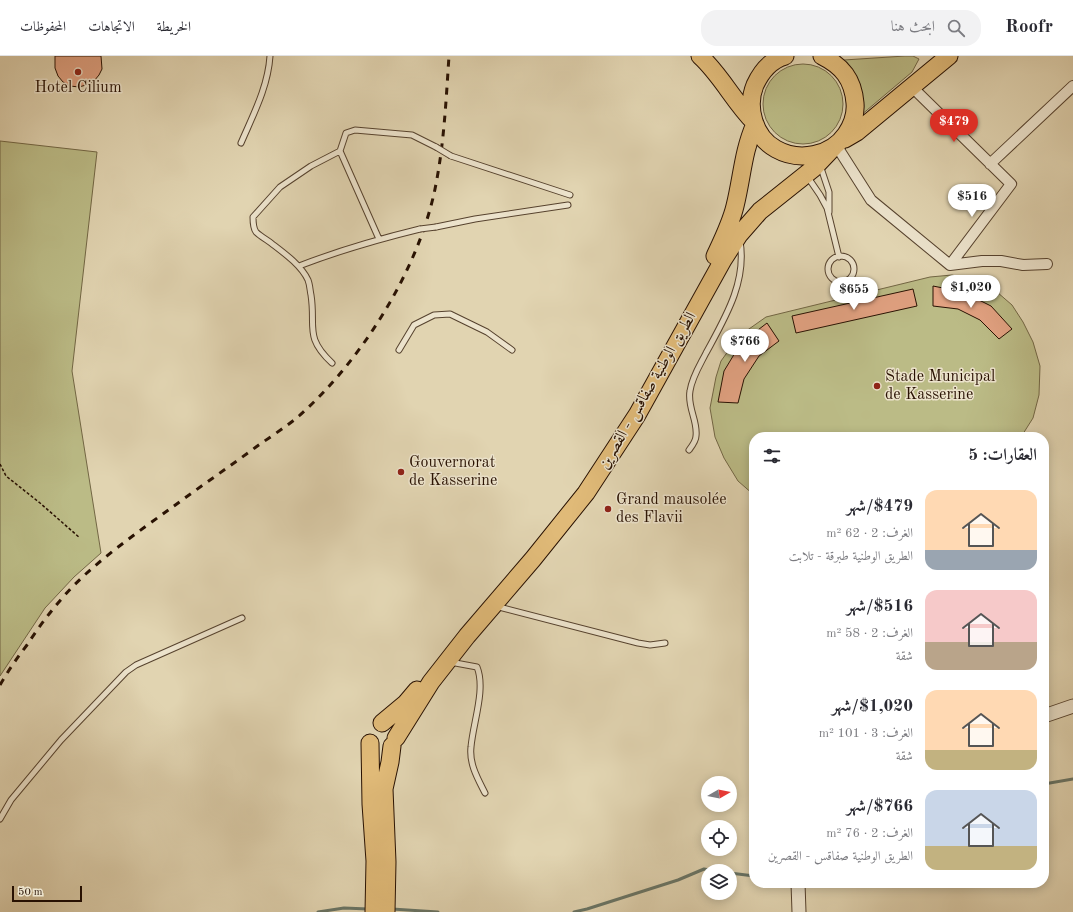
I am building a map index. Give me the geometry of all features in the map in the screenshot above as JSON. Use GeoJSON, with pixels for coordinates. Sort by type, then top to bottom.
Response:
{"type":"FeatureCollection","features":[{"type":"Feature","properties":{"kind":"main road"},"geometry":{"type":"LineString","coordinates":[[700,56],[709,64],[754,123],[763,138],[775,148],[788,154],[804,156],[820,153],[857,132],[912,87],[939,59]]}},
{"type":"Feature","properties":{"kind":"main road"},"geometry":{"type":"LineString","coordinates":[[754,123],[751,107],[753,91],[759,77],[769,65],[785,56]]}},
{"type":"Feature","properties":{"kind":"main road"},"geometry":{"type":"LineString","coordinates":[[822,56],[834,62],[846,75],[854,91],[855,109],[851,126],[837,144]]}},
{"type":"Feature","properties":{"kind":"main road","name":"الطريق الوطنية صفاقس - القصرين"},"geometry":{"type":"LineString","coordinates":[[382,723],[406,703],[416,692],[580,487],[617,434],[637,402],[706,273],[727,230],[735,207],[748,139],[754,123]]}},
{"type":"Feature","properties":{"kind":"main road","name":"الطريق الوطنية صفاقس - القصرين"},"geometry":{"type":"LineString","coordinates":[[374,912],[381,861],[384,789],[394,742],[432,682],[447,662],[586,493],[617,449],[637,416],[723,260],[739,235],[760,211],[820,163],[837,144]]}},
{"type":"Feature","properties":{"kind":"main road"},"geometry":{"type":"LineString","coordinates":[[377,724],[386,724],[393,729],[394,742],[389,749],[380,750],[372,747],[370,743],[370,730],[377,724]]}},
{"type":"Feature","properties":{"kind":"main road","name":"الطريق الوطنية صفاقس - القصرين"},"geometry":{"type":"LineString","coordinates":[[370,743],[371,804],[381,861],[386,912]]}},
{"type":"Feature","properties":{"kind":"street"},"geometry":{"type":"LineString","coordinates":[[990,164],[1073,86]]}},
{"type":"Feature","properties":{"kind":"street"},"geometry":{"type":"LineString","coordinates":[[912,87],[1011,184],[950,265]]}},
{"type":"Feature","properties":{"kind":"street"},"geometry":{"type":"LineString","coordinates":[[837,144],[871,200],[950,265],[982,261],[1001,261],[1023,266],[1047,264]]}},
{"type":"Feature","properties":{"kind":"street"},"geometry":{"type":"LineString","coordinates":[[1049,714],[1073,706]]}},
{"type":"Feature","properties":{"kind":"street"},"geometry":{"type":"LineString","coordinates":[[798,888],[798,907]]}},
{"type":"Feature","properties":{"kind":"lane"},"geometry":{"type":"LineString","coordinates":[[241,143],[264,89],[269,71],[270,56]]}},
{"type":"Feature","properties":{"kind":"lane"},"geometry":{"type":"LineString","coordinates":[[379,239],[340,151],[346,133],[355,130],[412,135],[451,156],[570,196]]}},
{"type":"Feature","properties":{"kind":"lane"},"geometry":{"type":"LineString","coordinates":[[332,363],[322,354],[314,340],[311,298],[308,281],[299,266],[256,232],[253,225],[253,217],[280,187],[311,166],[340,151]]}},
{"type":"Feature","properties":{"kind":"lane"},"geometry":{"type":"LineString","coordinates":[[820,163],[829,192],[829,215]]}},
{"type":"Feature","properties":{"kind":"lane"},"geometry":{"type":"LineString","coordinates":[[806,175],[824,201],[839,256]]}},
{"type":"Feature","properties":{"kind":"lane"},"geometry":{"type":"LineString","coordinates":[[299,266],[379,239],[420,229],[568,204]]}},
{"type":"Feature","properties":{"kind":"lane"},"geometry":{"type":"LineString","coordinates":[[689,450],[696,438],[696,428],[691,412],[689,393],[694,376],[722,324],[737,288],[741,270],[742,252],[739,235]]}},
{"type":"Feature","properties":{"kind":"lane"},"geometry":{"type":"LineString","coordinates":[[839,256],[843,256],[850,260],[854,267],[852,276],[845,282],[832,280],[828,272],[831,260],[839,256]]}},
{"type":"Feature","properties":{"kind":"lane"},"geometry":{"type":"LineString","coordinates":[[399,350],[414,325],[434,315],[450,314],[487,332],[512,350]]}},
{"type":"Feature","properties":{"kind":"lane"},"geometry":{"type":"LineString","coordinates":[[492,606],[638,643],[650,645],[665,643]]}},
{"type":"Feature","properties":{"kind":"lane"},"geometry":{"type":"LineString","coordinates":[[0,819],[11,800],[56,746],[126,672],[136,665],[242,618]]}},
{"type":"Feature","properties":{"kind":"lane"},"geometry":{"type":"LineString","coordinates":[[447,662],[477,667],[480,674],[478,707],[471,748],[473,767],[485,794]]}},
{"type":"Feature","properties":{"kind":"path"},"geometry":{"type":"LineString","coordinates":[[0,464],[6,476],[80,538]]}},
{"type":"Feature","properties":{"kind":"green space"},"geometry":{"type":"Polygon","coordinates":[[[913,56],[919,59],[912,72],[860,116],[854,73],[844,60],[913,56]]]}},
{"type":"Feature","properties":{"kind":"green space"},"geometry":{"type":"Polygon","coordinates":[[[803,64],[818,67],[831,76],[840,89],[843,104],[840,119],[831,132],[818,141],[803,144],[788,141],[775,132],[766,119],[763,104],[766,89],[775,76],[788,67],[803,64]]]}},
{"type":"Feature","properties":{"kind":"green space"},"geometry":{"type":"Polygon","coordinates":[[[0,141],[97,152],[72,371],[101,553],[74,577],[45,608],[0,676],[0,141]]]}},
{"type":"Feature","properties":{"kind":"green space","name":"Stade Municipal de Kasserine"},"geometry":{"type":"Polygon","coordinates":[[[952,275],[975,281],[997,292],[1012,305],[1023,322],[1033,342],[1040,366],[1039,395],[1033,418],[1024,432],[749,432],[749,491],[738,481],[724,458],[715,437],[710,408],[716,377],[721,361],[739,336],[766,317],[930,277],[952,275]]]}},
{"type":"Feature","properties":{"kind":"building","name":"Hotel Cilium"},"geometry":{"type":"Polygon","coordinates":[[[55,56],[101,56],[102,69],[94,81],[79,87],[70,86],[63,82],[58,76],[55,68],[55,56]]]}},
{"type":"Feature","properties":{"kind":"building"},"geometry":{"type":"Polygon","coordinates":[[[933,286],[963,292],[991,306],[1012,329],[999,339],[980,320],[958,309],[933,306],[933,286]]]}},
{"type":"Feature","properties":{"kind":"building"},"geometry":{"type":"Polygon","coordinates":[[[913,289],[917,306],[796,333],[792,316],[913,289]]]}},
{"type":"Feature","properties":{"kind":"building"},"geometry":{"type":"Polygon","coordinates":[[[767,323],[779,341],[759,356],[744,379],[738,403],[718,402],[724,371],[741,343],[767,323]]]}},
{"type":"Feature","properties":{"kind":"waterway"},"geometry":{"type":"LineString","coordinates":[[1049,783],[1073,779]]}},
{"type":"Feature","properties":{"kind":"waterway"},"geometry":{"type":"LineString","coordinates":[[574,912],[678,880],[701,870]]}},
{"type":"Feature","properties":{"kind":"waterway"},"geometry":{"type":"LineString","coordinates":[[737,874],[749,875]]}},
{"type":"Feature","properties":{"kind":"waterway"},"geometry":{"type":"LineString","coordinates":[[318,912],[344,908],[368,909]]}},
{"type":"Feature","properties":{"kind":"waterway"},"geometry":{"type":"LineString","coordinates":[[392,909],[438,912]]}},
{"type":"Feature","properties":{"kind":"railway"},"geometry":{"type":"LineString","coordinates":[[0,685],[49,614],[64,596],[88,572],[131,537],[299,416],[322,394],[365,342],[384,313],[401,282],[427,220],[441,156],[449,56]]}},
{"type":"Feature","properties":{"kind":"place","name":"Hotel Cilium"},"geometry":{"type":"Point","coordinates":[78,72]}},
{"type":"Feature","properties":{"kind":"place","name":"Stade Municipal de Kasserine"},"geometry":{"type":"Point","coordinates":[877,386]}},
{"type":"Feature","properties":{"kind":"place","name":"Gouvernorat de Kasserine"},"geometry":{"type":"Point","coordinates":[401,472]}},
{"type":"Feature","properties":{"kind":"place","name":"Grand mausolée des Flavii"},"geometry":{"type":"Point","coordinates":[608,509]}}]}
